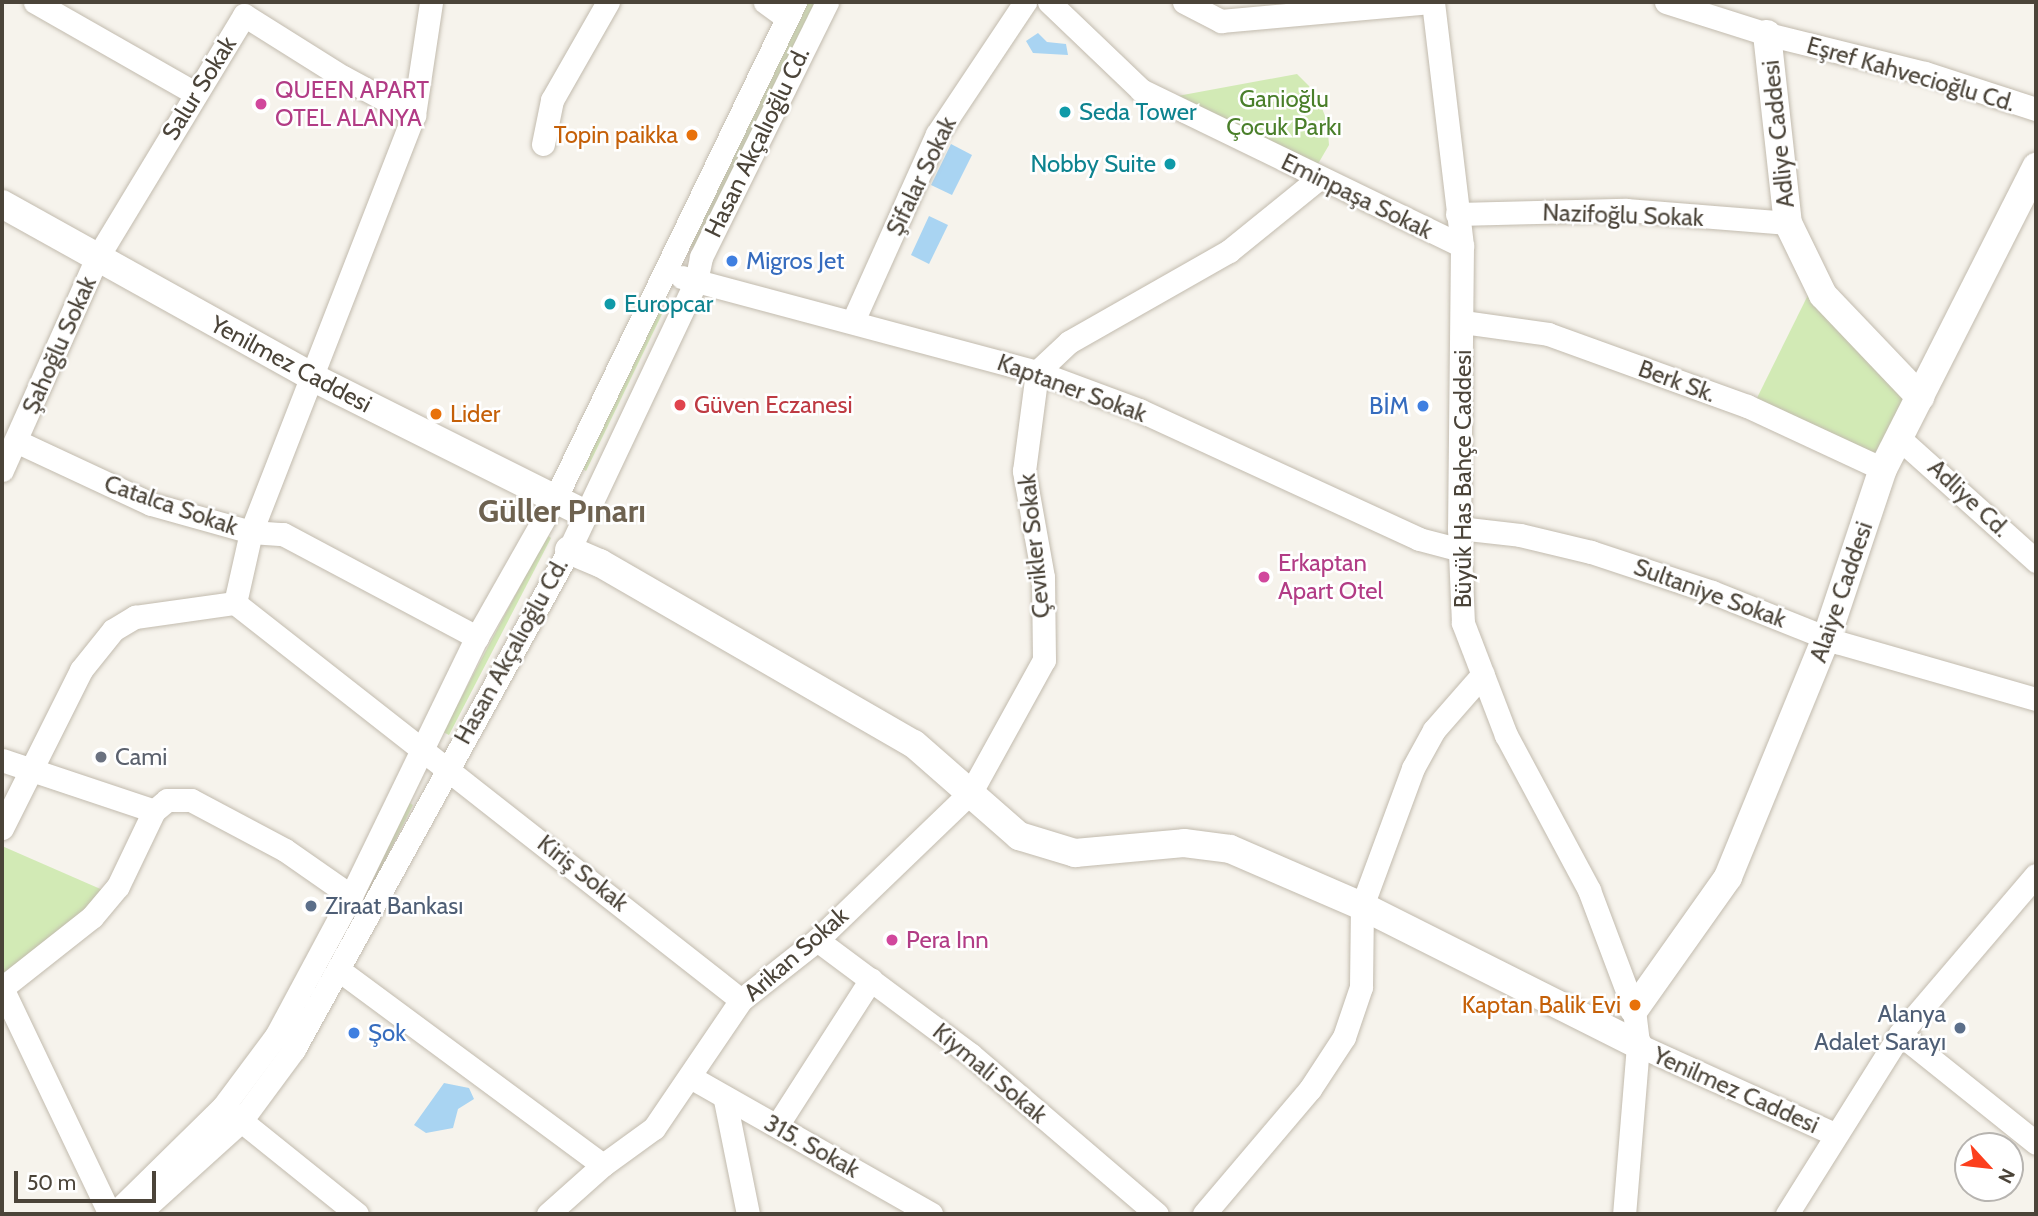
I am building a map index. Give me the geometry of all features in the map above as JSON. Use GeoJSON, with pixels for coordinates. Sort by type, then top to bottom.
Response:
{"type":"FeatureCollection","features":[{"type":"Feature","properties":{"kind":"street"},"geometry":{"type":"LineString","coordinates":[[35,2],[196,94]]}},
{"type":"Feature","properties":{"kind":"street"},"geometry":{"type":"LineString","coordinates":[[2,828],[81,670],[113,630],[135,617],[235,603],[251,533],[314,378],[414,115],[431,2]]}},
{"type":"Feature","properties":{"kind":"street"},"geometry":{"type":"LineString","coordinates":[[543,144],[552,100],[608,2]]}},
{"type":"Feature","properties":{"kind":"street"},"geometry":{"type":"LineString","coordinates":[[765,2],[791,10]]}},
{"type":"Feature","properties":{"kind":"street","name":"Hasan Akçalıoğlu Cd."},"geometry":{"type":"LineString","coordinates":[[138,1214],[241,1121],[295,1049],[445,769],[569,550],[696,281],[701,257],[827,2]]}},
{"type":"Feature","properties":{"kind":"street","name":"Şifalar Sokak"},"geometry":{"type":"LineString","coordinates":[[853,321],[937,134],[1025,2]]}},
{"type":"Feature","properties":{"kind":"street","name":"Eminpaşa Sokak"},"geometry":{"type":"LineString","coordinates":[[1049,2],[1141,90],[1318,179],[1462,247]]}},
{"type":"Feature","properties":{"kind":"street"},"geometry":{"type":"LineString","coordinates":[[1184,2],[1221,21],[1431,2]]}},
{"type":"Feature","properties":{"kind":"street","name":"Büyük Has Bahçe Caddesi"},"geometry":{"type":"LineString","coordinates":[[1431,2],[1462,247],[1460,539],[1463,623],[1506,735],[1589,890],[1634,1010],[1638,1045],[1624,1214]]}},
{"type":"Feature","properties":{"kind":"street","name":"Eşref Kahvecioğlu Cd."},"geometry":{"type":"LineString","coordinates":[[1666,2],[1767,34],[1926,73],[2036,109]]}},
{"type":"Feature","properties":{"kind":"street","name":"Hasan Akçalıoğlu Cd."},"geometry":{"type":"LineString","coordinates":[[112,1214],[223,1107],[276,1035],[351,896],[477,637],[555,499],[666,271],[681,232],[791,10]]}},
{"type":"Feature","properties":{"kind":"street","name":"Salur Sokak"},"geometry":{"type":"LineString","coordinates":[[97,258],[244,15],[343,77],[414,115]]}},
{"type":"Feature","properties":{"kind":"street","name":"Adliye Caddesi"},"geometry":{"type":"LineString","coordinates":[[1767,34],[1788,223],[1823,295],[1920,397]]}},
{"type":"Feature","properties":{"kind":"street","name":"Alaiye Caddesi"},"geometry":{"type":"LineString","coordinates":[[1634,1010],[1728,877],[1827,636],[1883,469],[2036,167]]}},
{"type":"Feature","properties":{"kind":"street"},"geometry":{"type":"LineString","coordinates":[[1037,372],[1069,342],[1229,251],[1318,179]]}},
{"type":"Feature","properties":{"kind":"street","name":"Yenilmez Caddesi"},"geometry":{"type":"LineString","coordinates":[[2,204],[314,378],[585,514]]}},
{"type":"Feature","properties":{"kind":"street","name":"Nazifoğlu Sokak"},"geometry":{"type":"LineString","coordinates":[[1457,214],[1626,210],[1788,223]]}},
{"type":"Feature","properties":{"kind":"street","name":"Şahoğlu Sokak"},"geometry":{"type":"LineString","coordinates":[[2,470],[97,258]]}},
{"type":"Feature","properties":{"kind":"street","name":"Kaptaner Sokak"},"geometry":{"type":"LineString","coordinates":[[666,271],[1037,372],[1139,410],[1419,539],[1460,539]]}},
{"type":"Feature","properties":{"kind":"street","name":"Berk Sk."},"geometry":{"type":"LineString","coordinates":[[1463,323],[1548,334],[1747,406],[1883,469]]}},
{"type":"Feature","properties":{"kind":"street","name":"Çevikler Sokak"},"geometry":{"type":"LineString","coordinates":[[971,792],[1044,660],[1043,577],[1024,471],[1037,372]]}},
{"type":"Feature","properties":{"kind":"street","name":"Adliye Cd."},"geometry":{"type":"LineString","coordinates":[[1899,438],[2036,561]]}},
{"type":"Feature","properties":{"kind":"street","name":"Catalca Sokak"},"geometry":{"type":"LineString","coordinates":[[16,441],[129,496],[251,533],[283,534],[477,637]]}},
{"type":"Feature","properties":{"kind":"street","name":"Sultaniye Sokak"},"geometry":{"type":"LineString","coordinates":[[1460,539],[1520,535],[1591,551],[1827,636],[2036,699]]}},
{"type":"Feature","properties":{"kind":"street"},"geometry":{"type":"LineString","coordinates":[[569,550],[600,563],[914,744],[1019,836],[1075,853],[1184,842],[1230,849],[1362,906],[1638,1045]]}},
{"type":"Feature","properties":{"kind":"street","name":"Kiriş Sokak"},"geometry":{"type":"LineString","coordinates":[[235,603],[424,748],[445,769],[562,854],[741,1000]]}},
{"type":"Feature","properties":{"kind":"street"},"geometry":{"type":"LineString","coordinates":[[1204,1214],[1310,1089],[1344,1037],[1361,987],[1362,906],[1413,768],[1434,730],[1483,674]]}},
{"type":"Feature","properties":{"kind":"street"},"geometry":{"type":"LineString","coordinates":[[2,760],[154,811]]}},
{"type":"Feature","properties":{"kind":"street","name":"Arikan Sokak"},"geometry":{"type":"LineString","coordinates":[[553,1213],[603,1164],[654,1128],[692,1078],[741,1000],[817,940],[971,792]]}},
{"type":"Feature","properties":{"kind":"street"},"geometry":{"type":"LineString","coordinates":[[112,1214],[2,988],[59,945],[109,896],[154,811],[167,800],[191,800],[285,850],[351,896]]}},
{"type":"Feature","properties":{"kind":"street"},"geometry":{"type":"LineString","coordinates":[[1787,1214],[1834,1135],[1900,1034],[2036,874]]}},
{"type":"Feature","properties":{"kind":"street","name":"Kiymali Sokak"},"geometry":{"type":"LineString","coordinates":[[817,940],[970,1054],[1149,1212]]}},
{"type":"Feature","properties":{"kind":"street"},"geometry":{"type":"LineString","coordinates":[[339,970],[603,1164]]}},
{"type":"Feature","properties":{"kind":"street"},"geometry":{"type":"LineString","coordinates":[[778,1124],[871,979]]}},
{"type":"Feature","properties":{"kind":"street"},"geometry":{"type":"LineString","coordinates":[[1900,1034],[2036,1143]]}},
{"type":"Feature","properties":{"kind":"street","name":"Yenilmez Caddesi"},"geometry":{"type":"LineString","coordinates":[[1638,1045],[1834,1135]]}},
{"type":"Feature","properties":{"kind":"street","name":"315. Sokak"},"geometry":{"type":"LineString","coordinates":[[692,1078],[725,1100],[778,1124],[931,1214]]}},
{"type":"Feature","properties":{"kind":"street"},"geometry":{"type":"LineString","coordinates":[[725,1100],[748,1214]]}},
{"type":"Feature","properties":{"kind":"street"},"geometry":{"type":"LineString","coordinates":[[223,1107],[358,1214]]}},
{"type":"Feature","properties":{"kind":"green space"},"geometry":{"type":"Polygon","coordinates":[[[805,2],[816,2],[696,249],[685,244],[805,2]]]}},
{"type":"Feature","properties":{"kind":"green space","name":"Ganioğlu Çocuk Parkı"},"geometry":{"type":"Polygon","coordinates":[[[1297,74],[1316,93],[1327,121],[1329,145],[1315,169],[1172,97],[1297,74]]]}},
{"type":"Feature","properties":{"kind":"green space"},"geometry":{"type":"Polygon","coordinates":[[[1808,295],[1912,398],[1879,461],[1755,402],[1808,295]]]}},
{"type":"Feature","properties":{"kind":"green space"},"geometry":{"type":"Polygon","coordinates":[[[658,308],[664,310],[586,471],[581,468],[658,308]]]}},
{"type":"Feature","properties":{"kind":"green space"},"geometry":{"type":"Polygon","coordinates":[[[547,535],[551,538],[449,735],[443,732],[547,535]]]}},
{"type":"Feature","properties":{"kind":"green space"},"geometry":{"type":"Polygon","coordinates":[[[408,802],[413,805],[325,979],[281,1040],[408,802]]]}},
{"type":"Feature","properties":{"kind":"green space"},"geometry":{"type":"Polygon","coordinates":[[[2,846],[105,891],[2,983],[2,846]]]}},
{"type":"Feature","properties":{"kind":"water"},"geometry":{"type":"Polygon","coordinates":[[[1038,33],[1047,42],[1066,44],[1068,55],[1033,53],[1026,41],[1038,33]]]}},
{"type":"Feature","properties":{"kind":"water"},"geometry":{"type":"Polygon","coordinates":[[[951,144],[972,155],[952,195],[931,185],[951,144]]]}},
{"type":"Feature","properties":{"kind":"water"},"geometry":{"type":"Polygon","coordinates":[[[929,216],[948,225],[929,264],[911,255],[929,216]]]}},
{"type":"Feature","properties":{"kind":"water"},"geometry":{"type":"Polygon","coordinates":[[[444,1083],[469,1088],[474,1099],[458,1109],[453,1128],[426,1133],[414,1125],[444,1083]]]}},
{"type":"Feature","properties":{"kind":"place","name":"QUEEN APART OTEL ALANYA"},"geometry":{"type":"Point","coordinates":[261,104]}},
{"type":"Feature","properties":{"kind":"place","name":"Seda Tower"},"geometry":{"type":"Point","coordinates":[1065,112]}},
{"type":"Feature","properties":{"kind":"place","name":"Topin paikka"},"geometry":{"type":"Point","coordinates":[692,135]}},
{"type":"Feature","properties":{"kind":"place","name":"Nobby Suite"},"geometry":{"type":"Point","coordinates":[1170,164]}},
{"type":"Feature","properties":{"kind":"place","name":"Migros Jet"},"geometry":{"type":"Point","coordinates":[732,261]}},
{"type":"Feature","properties":{"kind":"place","name":"Europcar"},"geometry":{"type":"Point","coordinates":[610,304]}},
{"type":"Feature","properties":{"kind":"place","name":"Güven Eczanesi"},"geometry":{"type":"Point","coordinates":[680,405]}},
{"type":"Feature","properties":{"kind":"place","name":"BİM"},"geometry":{"type":"Point","coordinates":[1423,406]}},
{"type":"Feature","properties":{"kind":"place","name":"Lider"},"geometry":{"type":"Point","coordinates":[436,414]}},
{"type":"Feature","properties":{"kind":"place","name":"Erkaptan Apart Otel"},"geometry":{"type":"Point","coordinates":[1264,577]}},
{"type":"Feature","properties":{"kind":"place","name":"Cami"},"geometry":{"type":"Point","coordinates":[101,757]}},
{"type":"Feature","properties":{"kind":"place","name":"Ziraat Bankası"},"geometry":{"type":"Point","coordinates":[311,906]}},
{"type":"Feature","properties":{"kind":"place","name":"Pera Inn"},"geometry":{"type":"Point","coordinates":[892,940]}},
{"type":"Feature","properties":{"kind":"place","name":"Kaptan Balik Evi"},"geometry":{"type":"Point","coordinates":[1635,1005]}},
{"type":"Feature","properties":{"kind":"place","name":"Alanya Adalet Sarayı"},"geometry":{"type":"Point","coordinates":[1960,1028]}},
{"type":"Feature","properties":{"kind":"place","name":"Şok"},"geometry":{"type":"Point","coordinates":[354,1033]}},
{"type":"Feature","properties":{"kind":"district","name":"Güller Pınarı"},"geometry":{"type":"Point","coordinates":[562,511]}}]}
